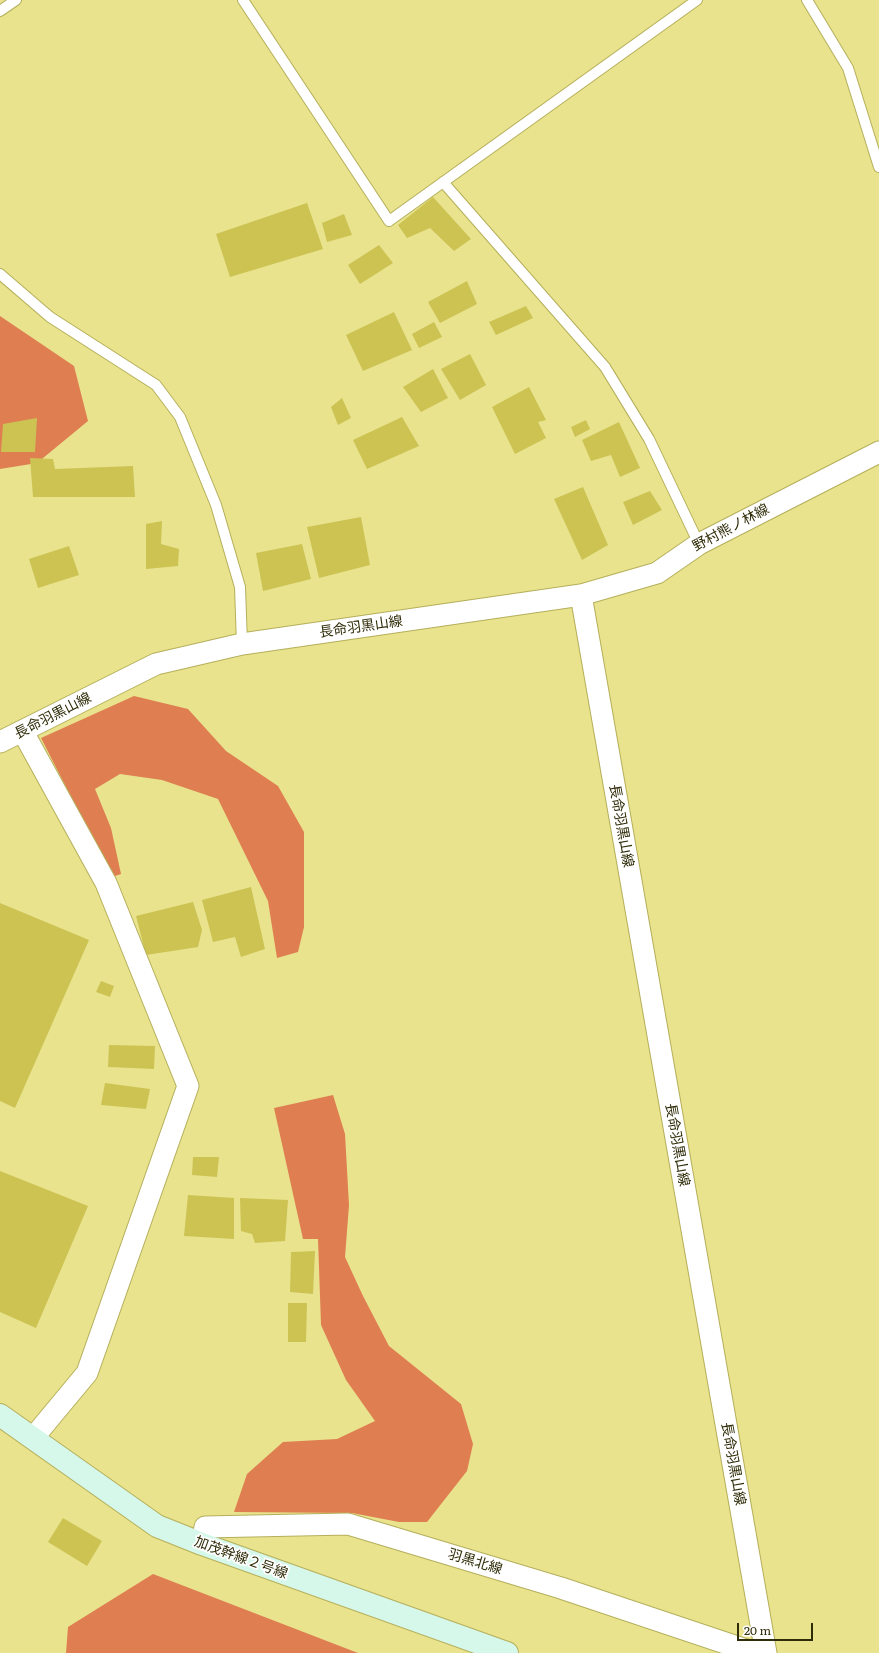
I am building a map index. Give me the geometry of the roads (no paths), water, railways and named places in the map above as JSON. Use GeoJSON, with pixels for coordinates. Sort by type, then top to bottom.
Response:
{"type":"FeatureCollection","features":[{"type":"Feature","properties":{"kind":"street","name":"野村熊ノ林線"},"geometry":{"type":"LineString","coordinates":[[581,595],[657,573],[699,544],[879,452]]}},
{"type":"Feature","properties":{"kind":"street","name":"長命羽黒山線"},"geometry":{"type":"LineString","coordinates":[[0,742],[23,732],[156,664],[242,644],[581,595],[766,1653]]}},
{"type":"Feature","properties":{"kind":"street"},"geometry":{"type":"LineString","coordinates":[[23,732],[106,883],[188,1086],[88,1373],[33,1438]]}},
{"type":"Feature","properties":{"kind":"street","name":"加茂幹線２号線"},"geometry":{"type":"LineString","coordinates":[[0,1415],[157,1526],[202,1544],[507,1653]]}},
{"type":"Feature","properties":{"kind":"street","name":"羽黒北線"},"geometry":{"type":"LineString","coordinates":[[202,1544],[205,1527],[348,1524],[561,1588],[755,1653]]}},
{"type":"Feature","properties":{"kind":"lane"},"geometry":{"type":"LineString","coordinates":[[0,11],[16,0]]}},
{"type":"Feature","properties":{"kind":"lane"},"geometry":{"type":"LineString","coordinates":[[243,0],[389,221],[697,0]]}},
{"type":"Feature","properties":{"kind":"lane"},"geometry":{"type":"LineString","coordinates":[[807,0],[848,68],[879,167]]}},
{"type":"Feature","properties":{"kind":"lane"},"geometry":{"type":"LineString","coordinates":[[443,182],[605,367],[650,439],[699,544]]}},
{"type":"Feature","properties":{"kind":"lane"},"geometry":{"type":"LineString","coordinates":[[0,274],[50,317],[156,384],[180,417],[216,505],[240,587],[242,644]]}}]}
